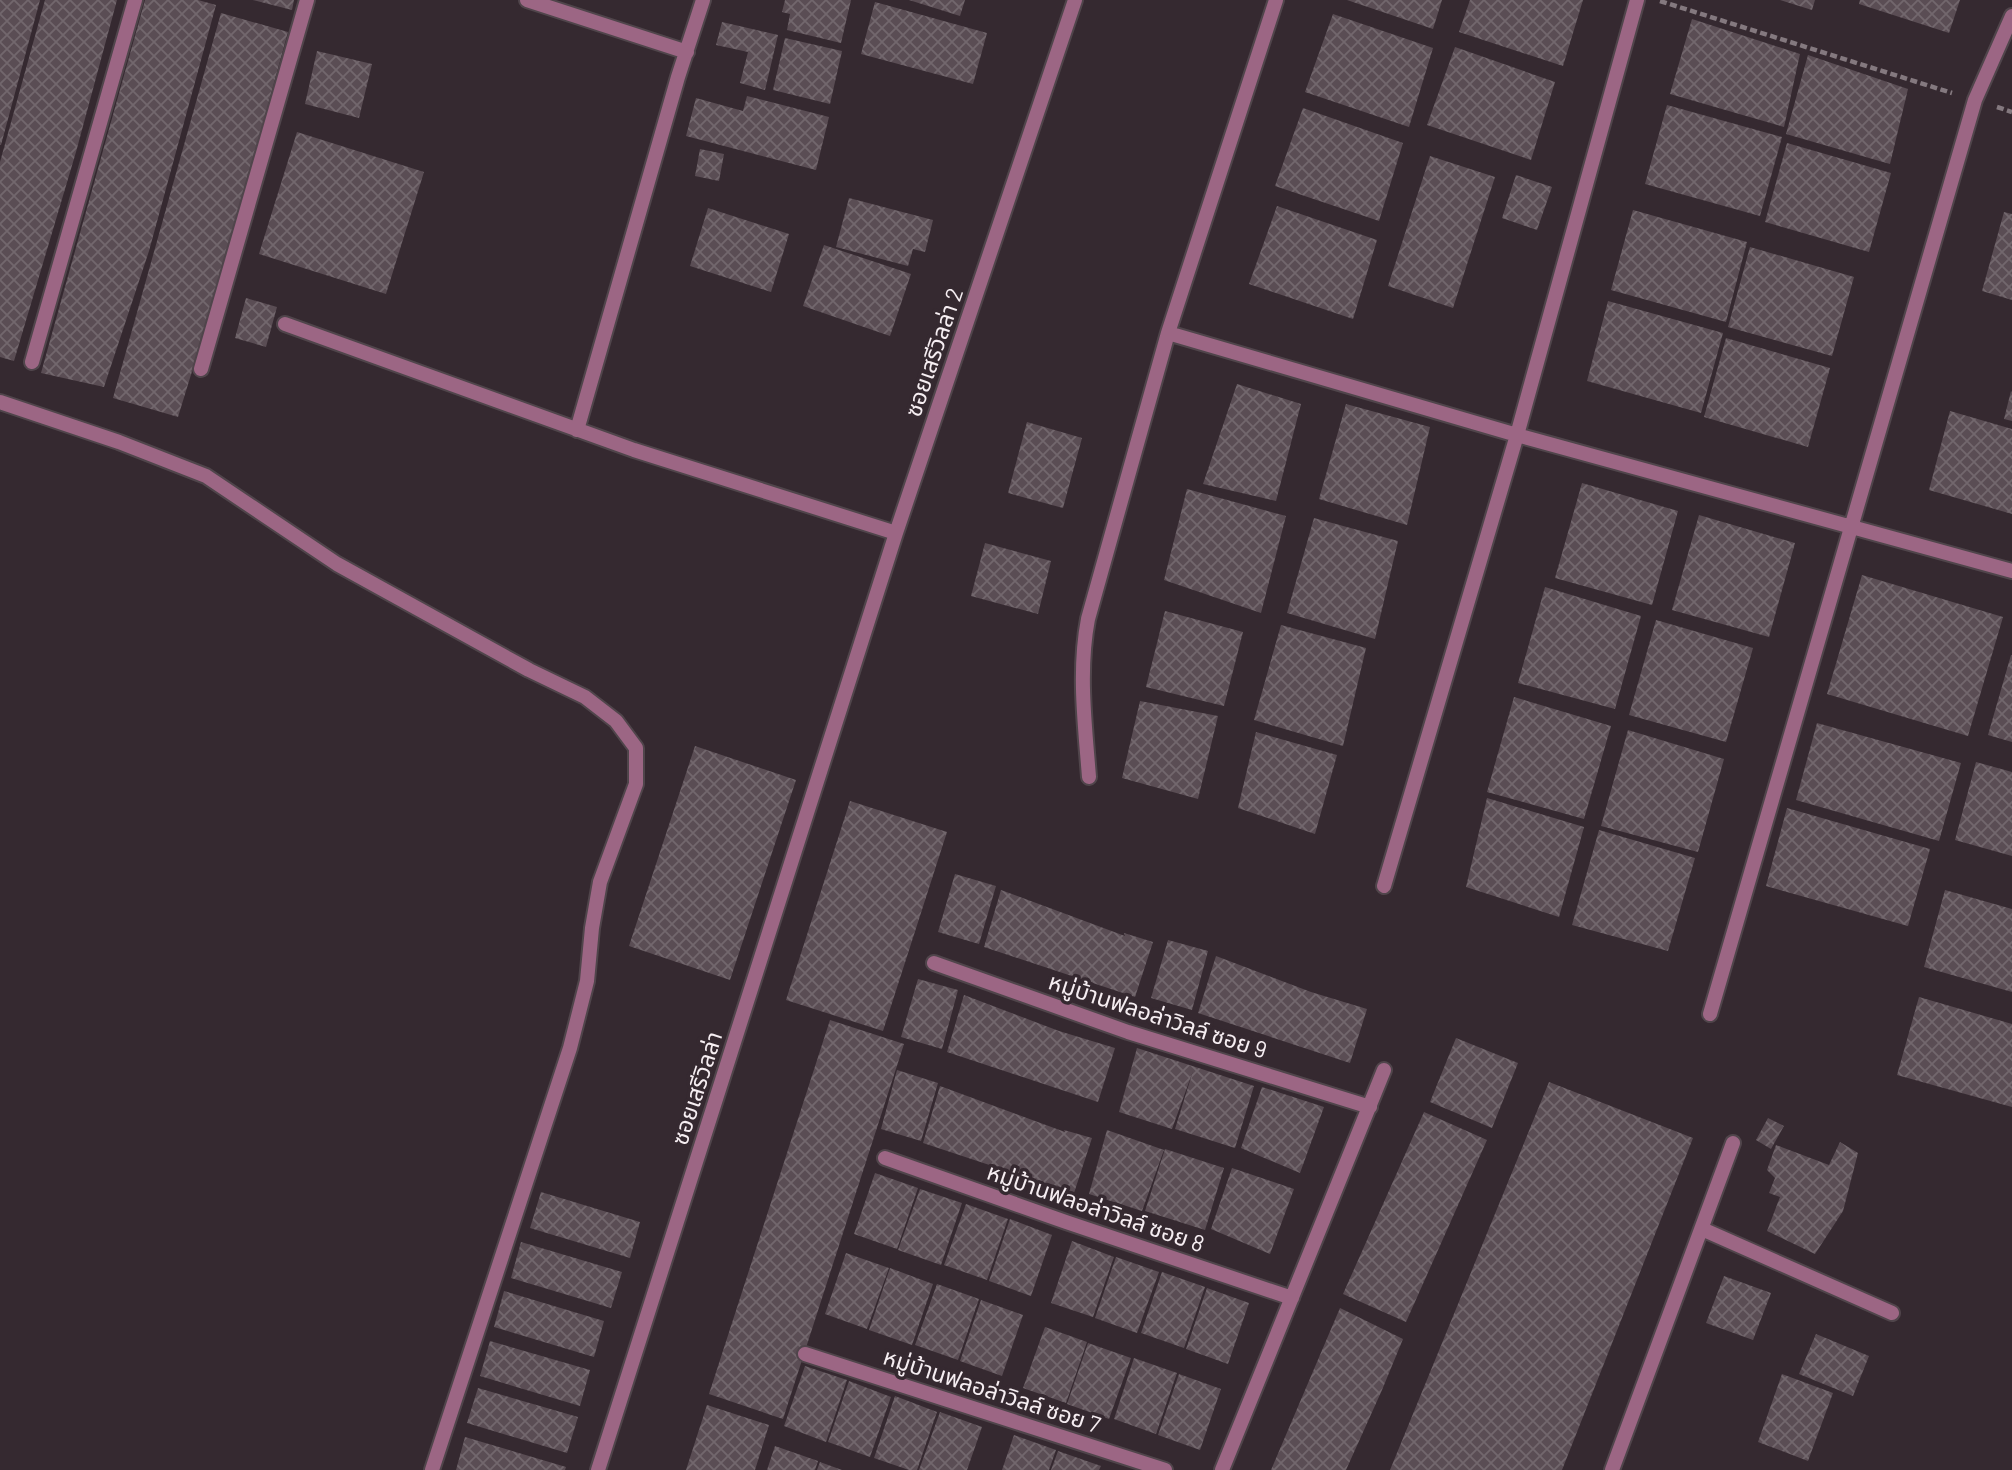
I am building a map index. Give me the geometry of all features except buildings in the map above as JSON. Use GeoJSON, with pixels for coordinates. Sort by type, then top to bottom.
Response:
{"type":"FeatureCollection","features":[{"type":"Feature","properties":{"kind":"street"},"geometry":{"type":"LineString","coordinates":[[32,362],[135,0]]}},
{"type":"Feature","properties":{"kind":"street"},"geometry":{"type":"LineString","coordinates":[[201,369],[307,0]]}},
{"type":"Feature","properties":{"kind":"street"},"geometry":{"type":"LineString","coordinates":[[527,0],[687,52]]}},
{"type":"Feature","properties":{"kind":"street"},"geometry":{"type":"LineString","coordinates":[[577,429],[703,0]]}},
{"type":"Feature","properties":{"kind":"street","name":"ซอยเสรีวิลล่า 2"},"geometry":{"type":"LineString","coordinates":[[837,720],[1075,0]]}},
{"type":"Feature","properties":{"kind":"street"},"geometry":{"type":"LineString","coordinates":[[1089,777],[1083,646],[1095,593],[1168,333],[1276,0]]}},
{"type":"Feature","properties":{"kind":"street"},"geometry":{"type":"LineString","coordinates":[[1384,886],[1517,435],[1637,0]]}},
{"type":"Feature","properties":{"kind":"street"},"geometry":{"type":"LineString","coordinates":[[1710,1014],[1975,100],[2012,16]]}},
{"type":"Feature","properties":{"kind":"street"},"geometry":{"type":"LineString","coordinates":[[285,324],[634,450],[897,533]]}},
{"type":"Feature","properties":{"kind":"street"},"geometry":{"type":"LineString","coordinates":[[1168,333],[1517,435],[2012,571]]}},
{"type":"Feature","properties":{"kind":"street"},"geometry":{"type":"LineString","coordinates":[[0,402],[118,442],[206,476],[337,564],[529,670],[584,697],[616,720],[636,748],[636,784],[600,882],[587,981],[570,1048],[432,1470]]}},
{"type":"Feature","properties":{"kind":"street","name":"ซอยเสรีวิลล่า"},"geometry":{"type":"LineString","coordinates":[[598,1470],[837,720]]}},
{"type":"Feature","properties":{"kind":"street","name":"หมู่บ้านฟลอล่าวิลล์ ซอย 9"},"geometry":{"type":"LineString","coordinates":[[934,963],[1128,1032],[1370,1107]]}},
{"type":"Feature","properties":{"kind":"street"},"geometry":{"type":"LineString","coordinates":[[1222,1470],[1384,1070]]}},
{"type":"Feature","properties":{"kind":"street"},"geometry":{"type":"LineString","coordinates":[[1612,1470],[1733,1143]]}},
{"type":"Feature","properties":{"kind":"street","name":"หมู่บ้านฟลอล่าวิลล์ ซอย 8"},"geometry":{"type":"LineString","coordinates":[[885,1158],[1292,1298]]}},
{"type":"Feature","properties":{"kind":"street"},"geometry":{"type":"LineString","coordinates":[[1702,1229],[1892,1313]]}},
{"type":"Feature","properties":{"kind":"street","name":"หมู่บ้านฟลอล่าวิลล์ ซอย 7"},"geometry":{"type":"LineString","coordinates":[[805,1354],[1165,1470]]}},
{"type":"Feature","properties":{"kind":"path"},"geometry":{"type":"LineString","coordinates":[[1656,0],[2012,112]]}}]}
